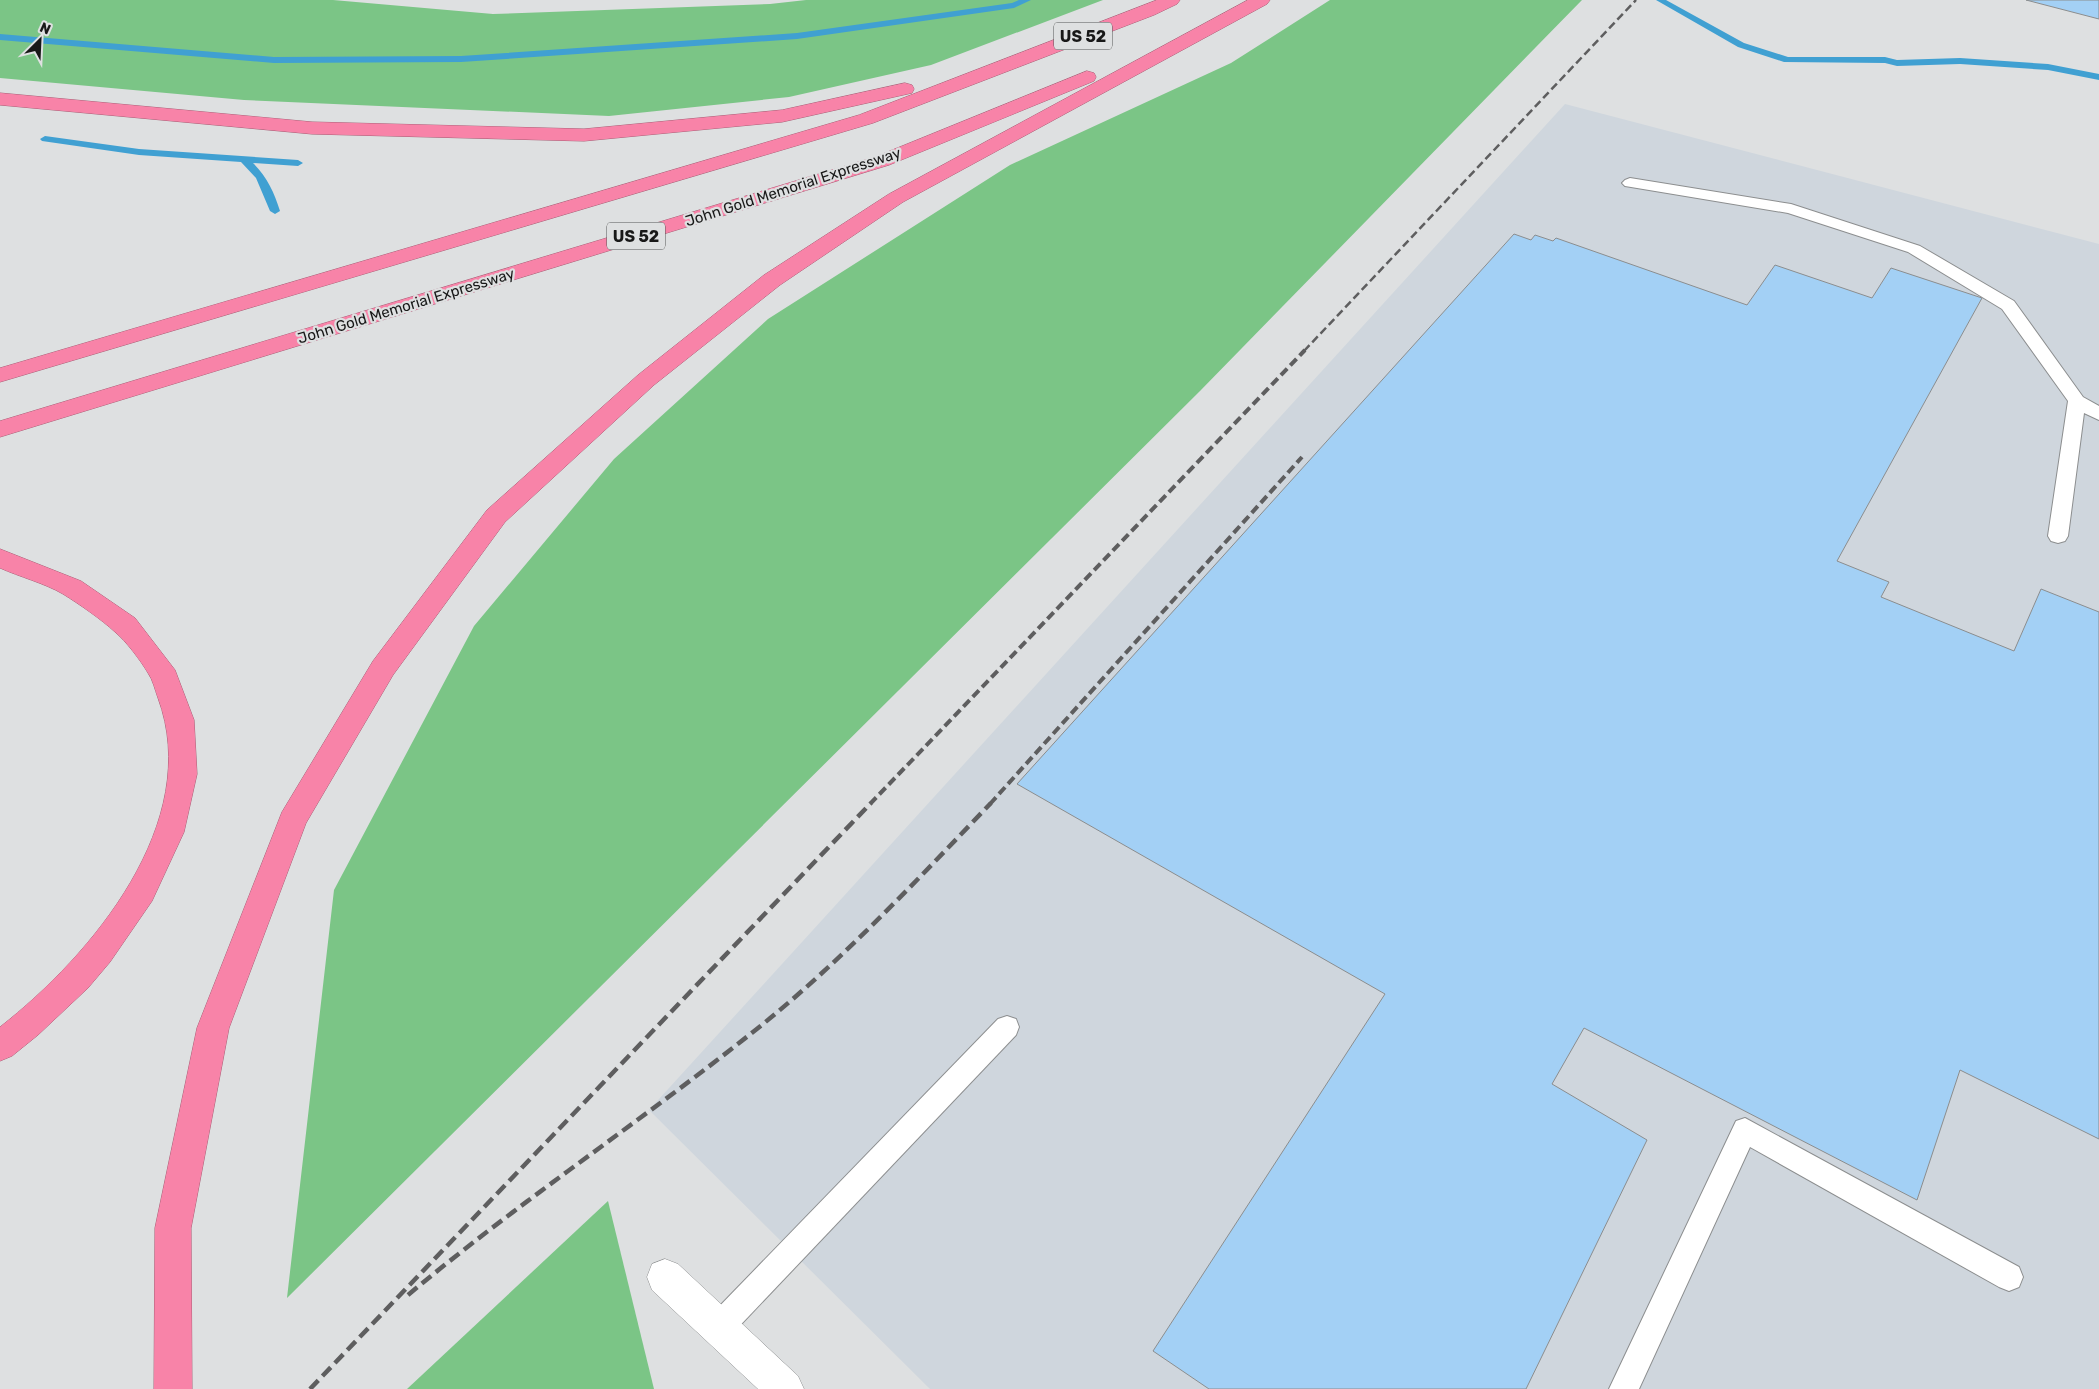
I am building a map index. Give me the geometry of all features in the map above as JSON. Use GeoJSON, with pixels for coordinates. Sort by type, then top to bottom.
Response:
{"type":"FeatureCollection","features":[{"type":"Feature","properties":{"kind":"highway","name":"US 52"},"geometry":{"type":"LineString","coordinates":[[0,375],[866,119],[1171,0]]}},
{"type":"Feature","properties":{"kind":"highway","name":"John Gold Memorial Expressway"},"geometry":{"type":"LineString","coordinates":[[0,429],[882,161],[1080,80],[1256,0]]}},
{"type":"Feature","properties":{"kind":"highway"},"geometry":{"type":"LineString","coordinates":[[173,1389],[173,1228],[213,1028],[292,820],[383,668],[496,516],[646,380],[772,280],[896,198],[1261,0]]}},
{"type":"Feature","properties":{"kind":"highway"},"geometry":{"type":"LineString","coordinates":[[0,99],[312,128],[584,135],[782,116],[994,70]]}},
{"type":"Feature","properties":{"kind":"highway"},"geometry":{"type":"LineString","coordinates":[[0,558],[22,565],[91,598],[126,624],[146,647],[163,672],[176,704],[184,739],[182,790],[173,827],[146,885],[99,954],[66,990],[0,1046]]}},
{"type":"Feature","properties":{"kind":"street"},"geometry":{"type":"LineString","coordinates":[[664,1277],[785,1389]]}},
{"type":"Feature","properties":{"kind":"lane"},"geometry":{"type":"LineString","coordinates":[[1630,183],[1791,209],[1914,249],[2008,304],[2077,401],[2099,414]]}},
{"type":"Feature","properties":{"kind":"lane"},"geometry":{"type":"LineString","coordinates":[[2058,536],[2077,401]]}},
{"type":"Feature","properties":{"kind":"lane"},"geometry":{"type":"LineString","coordinates":[[719,1327],[1008,1027]]}},
{"type":"Feature","properties":{"kind":"lane"},"geometry":{"type":"LineString","coordinates":[[1624,1389],[1745,1130],[2009,1277]]}},
{"type":"Feature","properties":{"kind":"shaded area"},"geometry":{"type":"Polygon","coordinates":[[[1565,104],[2099,244],[2099,1389],[930,1389],[649,1110],[1565,104]]]}},
{"type":"Feature","properties":{"kind":"green space"},"geometry":{"type":"Polygon","coordinates":[[[0,0],[333,0],[493,14],[770,4],[806,0],[1103,0],[931,65],[789,97],[609,116],[244,100],[0,78],[0,0]]]}},
{"type":"Feature","properties":{"kind":"green space"},"geometry":{"type":"Polygon","coordinates":[[[1330,0],[1582,0],[1200,391],[287,1298],[334,890],[474,626],[614,459],[768,319],[1010,165],[1231,63],[1330,0]]]}},
{"type":"Feature","properties":{"kind":"green space"},"geometry":{"type":"Polygon","coordinates":[[[608,1201],[654,1389],[407,1389],[608,1201]]]}},
{"type":"Feature","properties":{"kind":"building"},"geometry":{"type":"Polygon","coordinates":[[[2026,0],[2099,0],[2099,19],[2026,0]]]}},
{"type":"Feature","properties":{"kind":"building"},"geometry":{"type":"Polygon","coordinates":[[[1514,234],[1531,240],[1535,235],[1553,241],[1556,238],[1747,305],[1775,265],[1872,298],[1891,268],[1982,298],[1837,561],[1889,582],[1881,597],[2014,651],[2041,589],[2099,612],[2099,1139],[1960,1070],[1917,1200],[1584,1028],[1552,1084],[1647,1140],[1526,1389],[1209,1389],[1153,1351],[1385,994],[1017,784],[1514,234]]]}},
{"type":"Feature","properties":{"kind":"waterway"},"geometry":{"type":"LineString","coordinates":[[0,37],[274,60],[461,59],[797,36],[1014,5],[1027,0]]}},
{"type":"Feature","properties":{"kind":"waterway"},"geometry":{"type":"LineString","coordinates":[[1660,0],[1741,45],[1787,60],[1885,60],[1897,63],[1960,61],[2048,67],[2099,77]]}},
{"type":"Feature","properties":{"kind":"waterway"},"geometry":{"type":"LineString","coordinates":[[45,139],[108,149],[244,160]]}},
{"type":"Feature","properties":{"kind":"waterway"},"geometry":{"type":"LineString","coordinates":[[244,160],[298,163]]}},
{"type":"Feature","properties":{"kind":"waterway"},"geometry":{"type":"LineString","coordinates":[[244,160],[264,182],[275,211]]}},
{"type":"Feature","properties":{"kind":"railway"},"geometry":{"type":"LineString","coordinates":[[1304,351],[1636,0]]}},
{"type":"Feature","properties":{"kind":"railway"},"geometry":{"type":"LineString","coordinates":[[870,804],[1305,350]]}},
{"type":"Feature","properties":{"kind":"railway"},"geometry":{"type":"LineString","coordinates":[[990,804],[1302,457]]}},
{"type":"Feature","properties":{"kind":"railway"},"geometry":{"type":"LineString","coordinates":[[310,1389],[871,803]]}},
{"type":"Feature","properties":{"kind":"railway"},"geometry":{"type":"LineString","coordinates":[[408,1295],[493,1227],[710,1065],[785,1006],[876,921],[991,803]]}}]}
